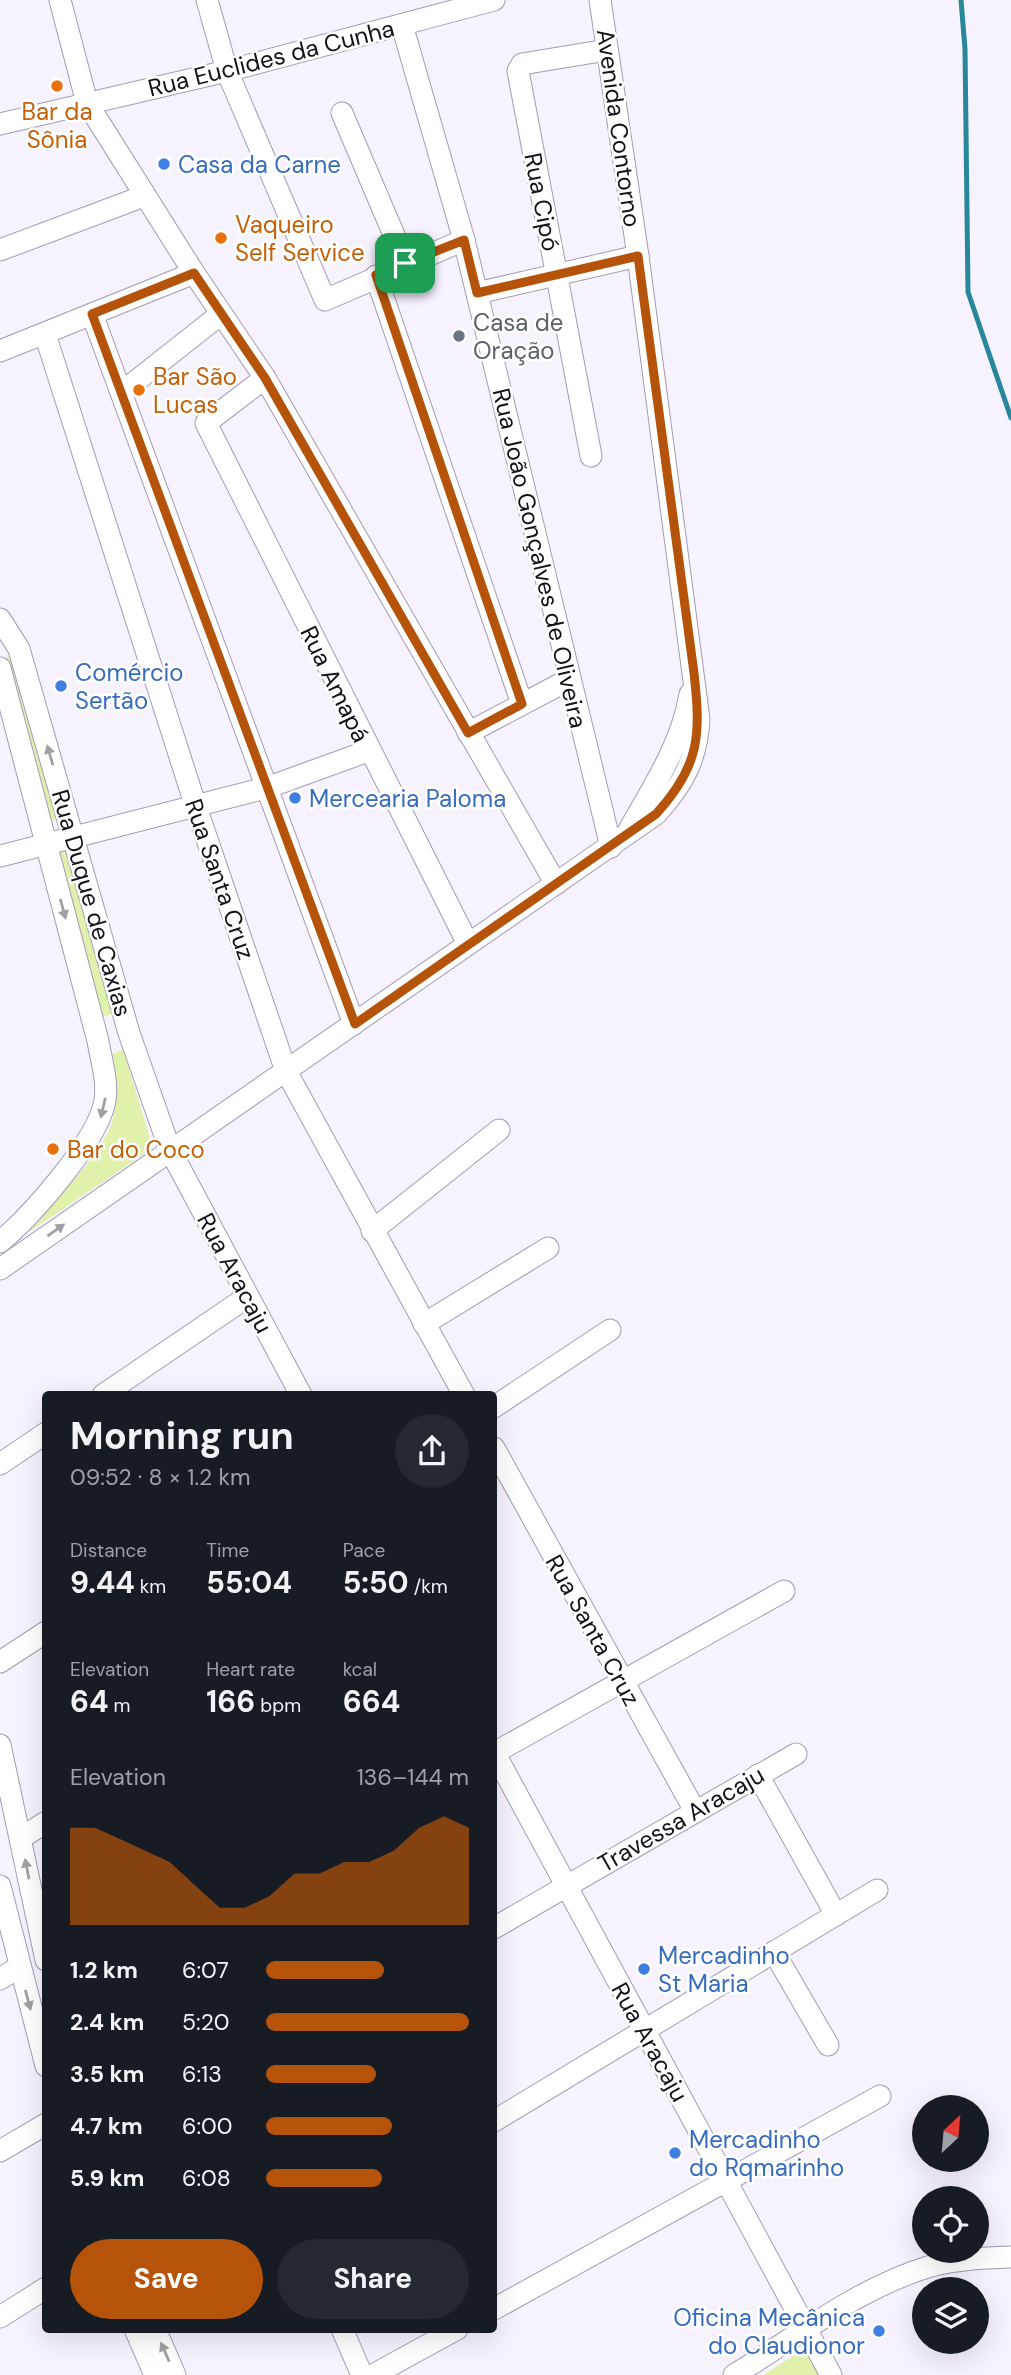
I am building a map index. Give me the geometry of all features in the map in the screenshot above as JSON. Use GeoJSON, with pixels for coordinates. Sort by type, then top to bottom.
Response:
{"type":"FeatureCollection","features":[{"type":"Feature","properties":{"kind":"street"},"geometry":{"type":"LineString","coordinates":[[60,0],[87,103],[144,196],[265,378],[556,884]]}},
{"type":"Feature","properties":{"kind":"street"},"geometry":{"type":"LineString","coordinates":[[208,0],[227,71],[325,300],[376,275],[464,240]]}},
{"type":"Feature","properties":{"kind":"street","name":"Rua Euclides da Cunha"},"geometry":{"type":"LineString","coordinates":[[0,124],[227,71],[494,0]]}},
{"type":"Feature","properties":{"kind":"street","name":"Avenida Contorno"},"geometry":{"type":"LineString","coordinates":[[0,1269],[656,814],[674,794],[691,766],[699,719],[694,673],[638,256],[600,0]]}},
{"type":"Feature","properties":{"kind":"street","name":"Rua João Gonçalves de Oliveira"},"geometry":{"type":"LineString","coordinates":[[402,26],[464,240],[568,680],[618,841]]}},
{"type":"Feature","properties":{"kind":"street","name":"Rua Cipó"},"geometry":{"type":"LineString","coordinates":[[590,456],[517,71],[522,64],[607,50]]}},
{"type":"Feature","properties":{"kind":"street"},"geometry":{"type":"LineString","coordinates":[[342,113],[405,263]]}},
{"type":"Feature","properties":{"kind":"street"},"geometry":{"type":"LineString","coordinates":[[0,250],[144,196]]}},
{"type":"Feature","properties":{"kind":"street"},"geometry":{"type":"LineString","coordinates":[[477,293],[638,256]]}},
{"type":"Feature","properties":{"kind":"street"},"geometry":{"type":"LineString","coordinates":[[0,351],[194,273]]}},
{"type":"Feature","properties":{"kind":"street"},"geometry":{"type":"LineString","coordinates":[[376,275],[522,704]]}},
{"type":"Feature","properties":{"kind":"street"},"geometry":{"type":"LineString","coordinates":[[92,314],[355,1024]]}},
{"type":"Feature","properties":{"kind":"street"},"geometry":{"type":"LineString","coordinates":[[122,392],[221,314]]}},
{"type":"Feature","properties":{"kind":"street","name":"Rua Santa Cruz"},"geometry":{"type":"LineString","coordinates":[[45,334],[196,807],[286,1071],[462,1391]]}},
{"type":"Feature","properties":{"kind":"street","name":"Rua Amapá"},"geometry":{"type":"LineString","coordinates":[[265,378],[206,423],[368,751],[468,944]]}},
{"type":"Feature","properties":{"kind":"street","name":"Rua Duque de Caxias"},"geometry":{"type":"LineString","coordinates":[[0,619],[19,649],[129,1032],[98,1041],[0,668]]}},
{"type":"Feature","properties":{"kind":"street"},"geometry":{"type":"LineString","coordinates":[[468,733],[568,680]]}},
{"type":"Feature","properties":{"kind":"street"},"geometry":{"type":"LineString","coordinates":[[0,856],[269,787],[368,751]]}},
{"type":"Feature","properties":{"kind":"street","name":"Rua Aracaju"},"geometry":{"type":"LineString","coordinates":[[129,1032],[170,1150],[299,1391]]}},
{"type":"Feature","properties":{"kind":"street"},"geometry":{"type":"LineString","coordinates":[[0,1242],[58,1181],[100,1119],[106,1086],[98,1041]]}},
{"type":"Feature","properties":{"kind":"street"},"geometry":{"type":"LineString","coordinates":[[372,1231],[499,1130]]}},
{"type":"Feature","properties":{"kind":"street"},"geometry":{"type":"LineString","coordinates":[[424,1324],[548,1248]]}},
{"type":"Feature","properties":{"kind":"street"},"geometry":{"type":"LineString","coordinates":[[109,1391],[247,1297]]}},
{"type":"Feature","properties":{"kind":"street"},"geometry":{"type":"LineString","coordinates":[[497,1405],[610,1330]]}},
{"type":"Feature","properties":{"kind":"street"},"geometry":{"type":"LineString","coordinates":[[0,1464],[42,1436]]}},
{"type":"Feature","properties":{"kind":"street","name":"Rua Santa Cruz"},"geometry":{"type":"LineString","coordinates":[[497,1454],[695,1811]]}},
{"type":"Feature","properties":{"kind":"street"},"geometry":{"type":"LineString","coordinates":[[497,1751],[783,1591]]}},
{"type":"Feature","properties":{"kind":"street"},"geometry":{"type":"LineString","coordinates":[[0,1662],[42,1635]]}},
{"type":"Feature","properties":{"kind":"street"},"geometry":{"type":"LineString","coordinates":[[0,1745],[42,1940]]}},
{"type":"Feature","properties":{"kind":"street","name":"Travessa Aracaju"},"geometry":{"type":"LineString","coordinates":[[497,1926],[796,1754]]}},
{"type":"Feature","properties":{"kind":"street","name":"Rua Aracaju"},"geometry":{"type":"LineString","coordinates":[[497,1759],[831,2375]]}},
{"type":"Feature","properties":{"kind":"street"},"geometry":{"type":"LineString","coordinates":[[758,1775],[836,1915]]}},
{"type":"Feature","properties":{"kind":"street"},"geometry":{"type":"LineString","coordinates":[[21,1838],[42,1825]]}},
{"type":"Feature","properties":{"kind":"street"},"geometry":{"type":"LineString","coordinates":[[0,1886],[42,2051]]}},
{"type":"Feature","properties":{"kind":"street"},"geometry":{"type":"LineString","coordinates":[[497,2119],[877,1890]]}},
{"type":"Feature","properties":{"kind":"street"},"geometry":{"type":"LineString","coordinates":[[774,1952],[828,2045]]}},
{"type":"Feature","properties":{"kind":"street"},"geometry":{"type":"LineString","coordinates":[[0,1979],[19,1967]]}},
{"type":"Feature","properties":{"kind":"street"},"geometry":{"type":"LineString","coordinates":[[497,2307],[880,2096]]}},
{"type":"Feature","properties":{"kind":"street"},"geometry":{"type":"LineString","coordinates":[[0,2151],[42,2126]]}},
{"type":"Feature","properties":{"kind":"street"},"geometry":{"type":"LineString","coordinates":[[734,2375],[857,2299],[910,2273],[968,2259],[1011,2257]]}},
{"type":"Feature","properties":{"kind":"street"},"geometry":{"type":"LineString","coordinates":[[0,2317],[42,2291]]}},
{"type":"Feature","properties":{"kind":"street"},"geometry":{"type":"LineString","coordinates":[[137,2333],[155,2375]]}},
{"type":"Feature","properties":{"kind":"street"},"geometry":{"type":"LineString","coordinates":[[157,2333],[176,2375]]}},
{"type":"Feature","properties":{"kind":"street"},"geometry":{"type":"LineString","coordinates":[[344,2333],[362,2375]]}},
{"type":"Feature","properties":{"kind":"street"},"geometry":{"type":"LineString","coordinates":[[373,2375],[450,2333]]}},
{"type":"Feature","properties":{"kind":"green space"},"geometry":{"type":"Polygon","coordinates":[[[13,655],[58,819],[48,821],[4,658],[13,655]]]}},
{"type":"Feature","properties":{"kind":"green space"},"geometry":{"type":"Polygon","coordinates":[[[65,847],[112,1014],[101,1017],[55,850],[65,847]]]}},
{"type":"Feature","properties":{"kind":"green space"},"geometry":{"type":"Polygon","coordinates":[[[123,1049],[153,1148],[17,1240],[72,1182],[108,1132],[115,1102],[112,1054],[123,1049]]]}},
{"type":"Feature","properties":{"kind":"green space"},"geometry":{"type":"Polygon","coordinates":[[[806,2348],[820,2375],[763,2375],[806,2348]]]}},
{"type":"Feature","properties":{"kind":"waterway"},"geometry":{"type":"LineString","coordinates":[[961,0],[965,49],[968,292],[1011,418]]}},
{"type":"Feature","properties":{"kind":"place","name":"Bar da Sônia"},"geometry":{"type":"Point","coordinates":[57,86]}},
{"type":"Feature","properties":{"kind":"place","name":"Casa da Carne"},"geometry":{"type":"Point","coordinates":[164,164]}},
{"type":"Feature","properties":{"kind":"place","name":"Vaqueiro Self Service"},"geometry":{"type":"Point","coordinates":[221,238]}},
{"type":"Feature","properties":{"kind":"place","name":"Casa de Oração"},"geometry":{"type":"Point","coordinates":[459,336]}},
{"type":"Feature","properties":{"kind":"place","name":"Bar São Lucas"},"geometry":{"type":"Point","coordinates":[139,390]}},
{"type":"Feature","properties":{"kind":"place","name":"Comércio Sertão"},"geometry":{"type":"Point","coordinates":[61,686]}},
{"type":"Feature","properties":{"kind":"place","name":"Mercearia Paloma"},"geometry":{"type":"Point","coordinates":[295,798]}},
{"type":"Feature","properties":{"kind":"place","name":"Bar do Coco"},"geometry":{"type":"Point","coordinates":[53,1149]}},
{"type":"Feature","properties":{"kind":"place","name":"Mercadinho St Maria"},"geometry":{"type":"Point","coordinates":[644,1969]}},
{"type":"Feature","properties":{"kind":"place","name":"Mercadinho do Rqmarinho"},"geometry":{"type":"Point","coordinates":[675,2153]}},
{"type":"Feature","properties":{"kind":"place","name":"Oficina Mecânica do Claudionor"},"geometry":{"type":"Point","coordinates":[879,2331]}},
{"type":"Feature","properties":{"kind":"route"},"geometry":{"type":"LineString","coordinates":[[464,240],[477,293],[638,256],[694,673],[699,719],[698,741],[691,766],[674,794],[656,814],[355,1024],[92,314],[194,273],[265,378],[468,733],[522,704],[376,275],[405,263],[464,240]]}}]}
